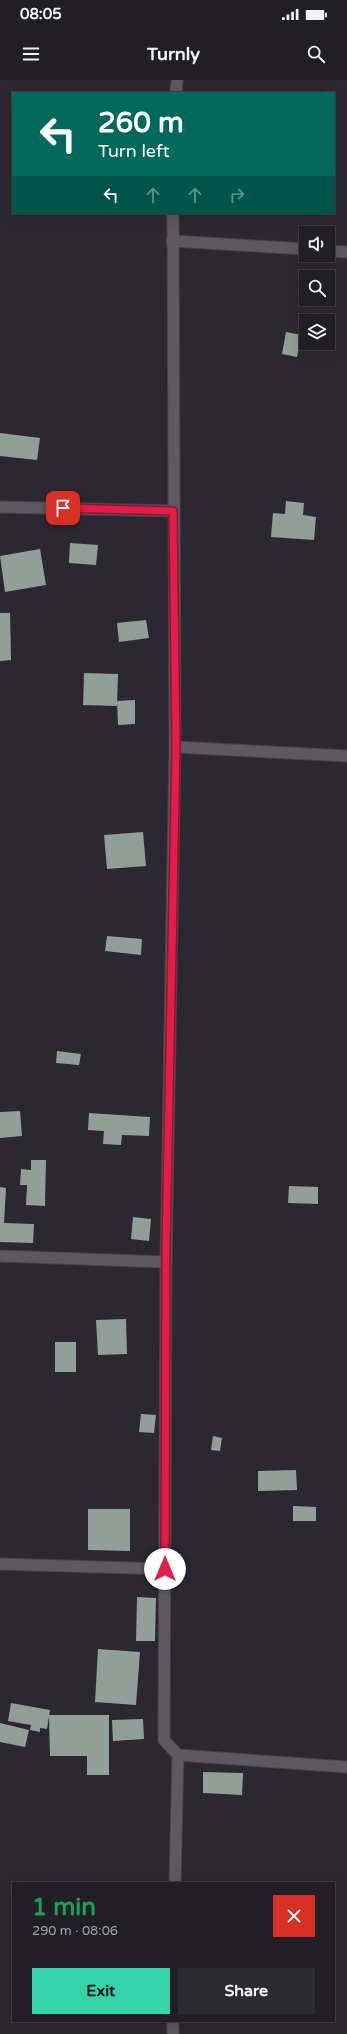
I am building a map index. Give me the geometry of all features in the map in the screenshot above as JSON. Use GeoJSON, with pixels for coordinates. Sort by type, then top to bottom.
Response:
{"type":"FeatureCollection","features":[{"type":"Feature","properties":{"kind":"street"},"geometry":{"type":"LineString","coordinates":[[176,92],[177,80]]}},
{"type":"Feature","properties":{"kind":"street"},"geometry":{"type":"LineString","coordinates":[[173,214],[173,511],[176,747],[166,1262],[164,1740],[178,1755],[347,1767]]}},
{"type":"Feature","properties":{"kind":"street"},"geometry":{"type":"LineString","coordinates":[[172,241],[299,249]]}},
{"type":"Feature","properties":{"kind":"street"},"geometry":{"type":"LineString","coordinates":[[335,251],[347,252]]}},
{"type":"Feature","properties":{"kind":"street"},"geometry":{"type":"LineString","coordinates":[[0,507],[173,511]]}},
{"type":"Feature","properties":{"kind":"street"},"geometry":{"type":"LineString","coordinates":[[176,747],[347,756]]}},
{"type":"Feature","properties":{"kind":"street"},"geometry":{"type":"LineString","coordinates":[[0,1256],[166,1262]]}},
{"type":"Feature","properties":{"kind":"street"},"geometry":{"type":"LineString","coordinates":[[0,1564],[165,1569]]}},
{"type":"Feature","properties":{"kind":"street"},"geometry":{"type":"LineString","coordinates":[[175,1882],[178,1755]]}},
{"type":"Feature","properties":{"kind":"street"},"geometry":{"type":"LineString","coordinates":[[173,2022],[173,2034]]}},
{"type":"Feature","properties":{"kind":"building"},"geometry":{"type":"Polygon","coordinates":[[[286,332],[299,334],[299,348],[297,357],[282,354],[286,332]]]}},
{"type":"Feature","properties":{"kind":"building"},"geometry":{"type":"Polygon","coordinates":[[[0,433],[40,438],[37,460],[0,456],[0,433]]]}},
{"type":"Feature","properties":{"kind":"building"},"geometry":{"type":"Polygon","coordinates":[[[286,501],[304,503],[303,515],[316,517],[314,540],[271,537],[273,513],[285,514],[286,501]]]}},
{"type":"Feature","properties":{"kind":"building"},"geometry":{"type":"Polygon","coordinates":[[[70,543],[98,545],[96,565],[69,563],[70,543]]]}},
{"type":"Feature","properties":{"kind":"building"},"geometry":{"type":"Polygon","coordinates":[[[40,549],[46,585],[5,592],[0,556],[40,549]]]}},
{"type":"Feature","properties":{"kind":"building"},"geometry":{"type":"Polygon","coordinates":[[[0,613],[10,613],[11,660],[0,661],[0,613]]]}},
{"type":"Feature","properties":{"kind":"building"},"geometry":{"type":"Polygon","coordinates":[[[146,620],[149,638],[119,642],[117,623],[146,620]]]}},
{"type":"Feature","properties":{"kind":"building"},"geometry":{"type":"Polygon","coordinates":[[[84,673],[118,674],[117,706],[83,705],[84,673]]]}},
{"type":"Feature","properties":{"kind":"building"},"geometry":{"type":"Polygon","coordinates":[[[135,700],[135,724],[118,725],[117,701],[135,700]]]}},
{"type":"Feature","properties":{"kind":"building"},"geometry":{"type":"Polygon","coordinates":[[[143,832],[146,866],[107,869],[104,835],[143,832]]]}},
{"type":"Feature","properties":{"kind":"building"},"geometry":{"type":"Polygon","coordinates":[[[107,936],[142,939],[141,955],[105,951],[107,936]]]}},
{"type":"Feature","properties":{"kind":"building"},"geometry":{"type":"Polygon","coordinates":[[[57,1051],[81,1054],[79,1065],[56,1063],[57,1051]]]}},
{"type":"Feature","properties":{"kind":"building"},"geometry":{"type":"Polygon","coordinates":[[[20,1111],[22,1136],[0,1138],[0,1112],[20,1111]]]}},
{"type":"Feature","properties":{"kind":"building"},"geometry":{"type":"Polygon","coordinates":[[[89,1113],[150,1117],[149,1136],[122,1135],[121,1145],[103,1144],[104,1131],[88,1130],[89,1113]]]}},
{"type":"Feature","properties":{"kind":"building"},"geometry":{"type":"Polygon","coordinates":[[[31,1160],[46,1160],[45,1206],[26,1205],[27,1185],[20,1185],[21,1169],[31,1170],[31,1160]]]}},
{"type":"Feature","properties":{"kind":"building"},"geometry":{"type":"Polygon","coordinates":[[[289,1186],[318,1187],[318,1204],[288,1203],[289,1186]]]}},
{"type":"Feature","properties":{"kind":"building"},"geometry":{"type":"Polygon","coordinates":[[[0,1187],[6,1188],[4,1223],[34,1224],[33,1243],[0,1242],[0,1187]]]}},
{"type":"Feature","properties":{"kind":"building"},"geometry":{"type":"Polygon","coordinates":[[[133,1217],[151,1219],[149,1241],[131,1239],[133,1217]]]}},
{"type":"Feature","properties":{"kind":"building"},"geometry":{"type":"Polygon","coordinates":[[[126,1319],[127,1354],[98,1355],[96,1320],[126,1319]]]}},
{"type":"Feature","properties":{"kind":"building"},"geometry":{"type":"Polygon","coordinates":[[[55,1342],[76,1342],[76,1372],[55,1372],[55,1342]]]}},
{"type":"Feature","properties":{"kind":"building"},"geometry":{"type":"Polygon","coordinates":[[[141,1414],[156,1415],[154,1433],[139,1432],[141,1414]]]}},
{"type":"Feature","properties":{"kind":"building"},"geometry":{"type":"Polygon","coordinates":[[[213,1436],[222,1438],[220,1451],[211,1450],[213,1436]]]}},
{"type":"Feature","properties":{"kind":"building"},"geometry":{"type":"Polygon","coordinates":[[[296,1470],[297,1490],[258,1491],[258,1471],[296,1470]]]}},
{"type":"Feature","properties":{"kind":"building"},"geometry":{"type":"Polygon","coordinates":[[[293,1506],[316,1507],[316,1521],[293,1521],[293,1506]]]}},
{"type":"Feature","properties":{"kind":"building"},"geometry":{"type":"Polygon","coordinates":[[[88,1509],[130,1509],[130,1551],[88,1550],[88,1509]]]}},
{"type":"Feature","properties":{"kind":"building"},"geometry":{"type":"Polygon","coordinates":[[[137,1597],[156,1598],[155,1641],[136,1641],[137,1597]]]}},
{"type":"Feature","properties":{"kind":"building"},"geometry":{"type":"Polygon","coordinates":[[[98,1649],[140,1652],[136,1705],[95,1702],[98,1649]]]}},
{"type":"Feature","properties":{"kind":"building"},"geometry":{"type":"Polygon","coordinates":[[[11,1703],[50,1710],[47,1729],[40,1728],[40,1732],[30,1730],[31,1725],[8,1721],[11,1703]]]}},
{"type":"Feature","properties":{"kind":"building"},"geometry":{"type":"Polygon","coordinates":[[[49,1715],[109,1715],[109,1775],[87,1775],[87,1756],[50,1756],[49,1715]]]}},
{"type":"Feature","properties":{"kind":"building"},"geometry":{"type":"Polygon","coordinates":[[[143,1719],[144,1739],[113,1741],[112,1720],[143,1719]]]}},
{"type":"Feature","properties":{"kind":"building"},"geometry":{"type":"Polygon","coordinates":[[[0,1723],[29,1730],[25,1747],[0,1742],[0,1723]]]}},
{"type":"Feature","properties":{"kind":"building"},"geometry":{"type":"Polygon","coordinates":[[[203,1772],[243,1773],[242,1795],[203,1793],[203,1772]]]}},
{"type":"Feature","properties":{"kind":"route"},"geometry":{"type":"LineString","coordinates":[[63,508],[173,511],[176,747],[166,1246],[165,1569]]}}]}
